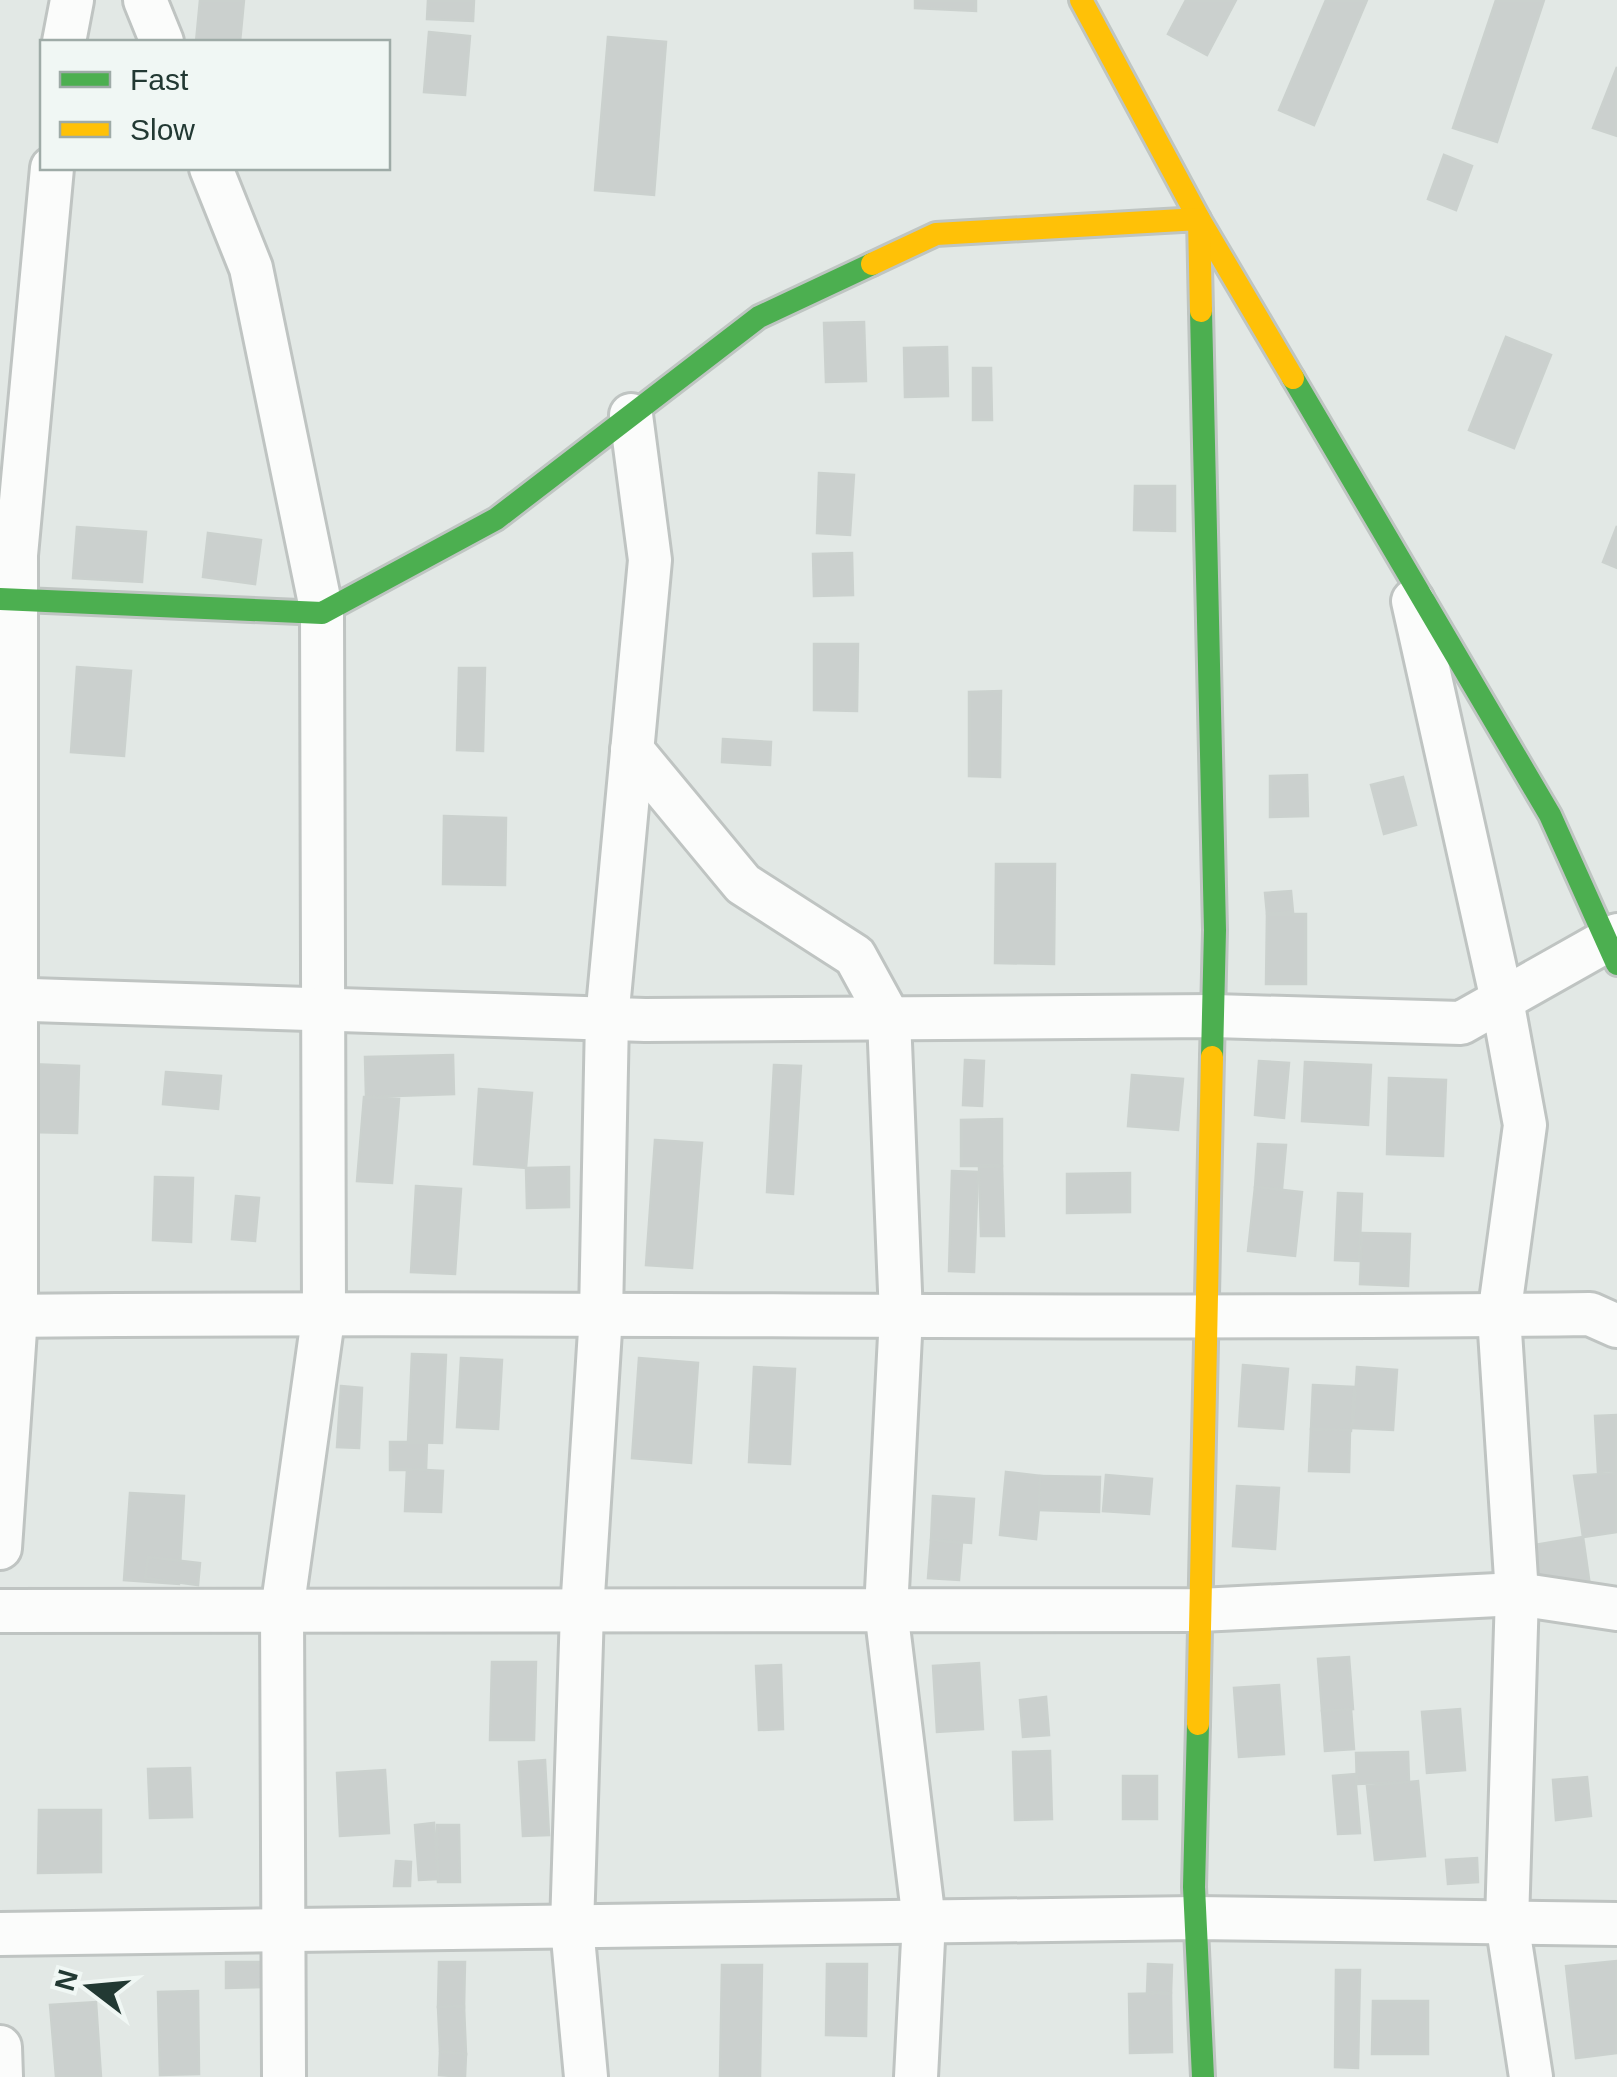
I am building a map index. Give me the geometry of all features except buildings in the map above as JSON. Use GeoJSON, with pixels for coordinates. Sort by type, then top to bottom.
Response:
{"type":"FeatureCollection","features":[{"type":"Feature","properties":{"kind":"street"},"geometry":{"type":"LineString","coordinates":[[64,40],[72,0]]}},
{"type":"Feature","properties":{"kind":"street"},"geometry":{"type":"LineString","coordinates":[[145,0],[161,40]]}},
{"type":"Feature","properties":{"kind":"street"},"geometry":{"type":"LineString","coordinates":[[8,999],[607,1019],[1214,1016],[1461,1023],[1613,947],[1550,815],[1199,219],[1081,0]]}},
{"type":"Feature","properties":{"kind":"street"},"geometry":{"type":"LineString","coordinates":[[0,1548],[8,1316],[8,599],[16,555],[52,170]]}},
{"type":"Feature","properties":{"kind":"street"},"geometry":{"type":"LineString","coordinates":[[213,170],[251,268],[322,613],[324,1312],[282,1611],[284,2077]]}},
{"type":"Feature","properties":{"kind":"street"},"geometry":{"type":"LineString","coordinates":[[8,599],[322,613],[496,519],[760,317],[936,234],[1199,219]]}},
{"type":"Feature","properties":{"kind":"street"},"geometry":{"type":"LineString","coordinates":[[1199,219],[1214,1016],[1195,1918],[1203,2077]]}},
{"type":"Feature","properties":{"kind":"street"},"geometry":{"type":"LineString","coordinates":[[586,2077],[572,1926],[582,1610],[602,1314],[607,1019],[650,560],[631,415]]}},
{"type":"Feature","properties":{"kind":"street"},"geometry":{"type":"LineString","coordinates":[[1404,562],[1502,1000],[1524,1125],[1498,1316],[1517,1594],[1507,1922],[1531,2077]]}},
{"type":"Feature","properties":{"kind":"street"},"geometry":{"type":"LineString","coordinates":[[632,750],[743,884],[855,956],[889,1018],[901,1316],[886,1610],[924,1922],[916,2077]]}},
{"type":"Feature","properties":{"kind":"street"},"geometry":{"type":"LineString","coordinates":[[8,1316],[324,1312],[1206,1318],[1590,1314],[1617,1326]]}},
{"type":"Feature","properties":{"kind":"street"},"geometry":{"type":"LineString","coordinates":[[0,1611],[1200,1610],[1517,1594],[1617,1609]]}},
{"type":"Feature","properties":{"kind":"street"},"geometry":{"type":"LineString","coordinates":[[0,1934],[1195,1918],[1617,1924]]}},
{"type":"Feature","properties":{"kind":"street"},"geometry":{"type":"LineString","coordinates":[[0,2047],[1,2077]]}},
{"type":"Feature","properties":{"kind":"traffic: fast"},"geometry":{"type":"LineString","coordinates":[[0,599],[322,613],[496,519],[759,317],[872,264]]}},
{"type":"Feature","properties":{"kind":"traffic: fast"},"geometry":{"type":"LineString","coordinates":[[1201,311],[1215,930],[1212,1057]]}},
{"type":"Feature","properties":{"kind":"traffic: fast"},"geometry":{"type":"LineString","coordinates":[[1293,378],[1550,815],[1617,964]]}},
{"type":"Feature","properties":{"kind":"traffic: fast"},"geometry":{"type":"LineString","coordinates":[[1198,1724],[1194,1887],[1203,2077]]}},
{"type":"Feature","properties":{"kind":"traffic: slow"},"geometry":{"type":"LineString","coordinates":[[1081,0],[1199,219],[1293,378]]}},
{"type":"Feature","properties":{"kind":"traffic: slow"},"geometry":{"type":"LineString","coordinates":[[872,264],[936,234],[1199,219],[1201,311]]}},
{"type":"Feature","properties":{"kind":"traffic: slow"},"geometry":{"type":"LineString","coordinates":[[1198,1724],[1212,1057]]}}]}
